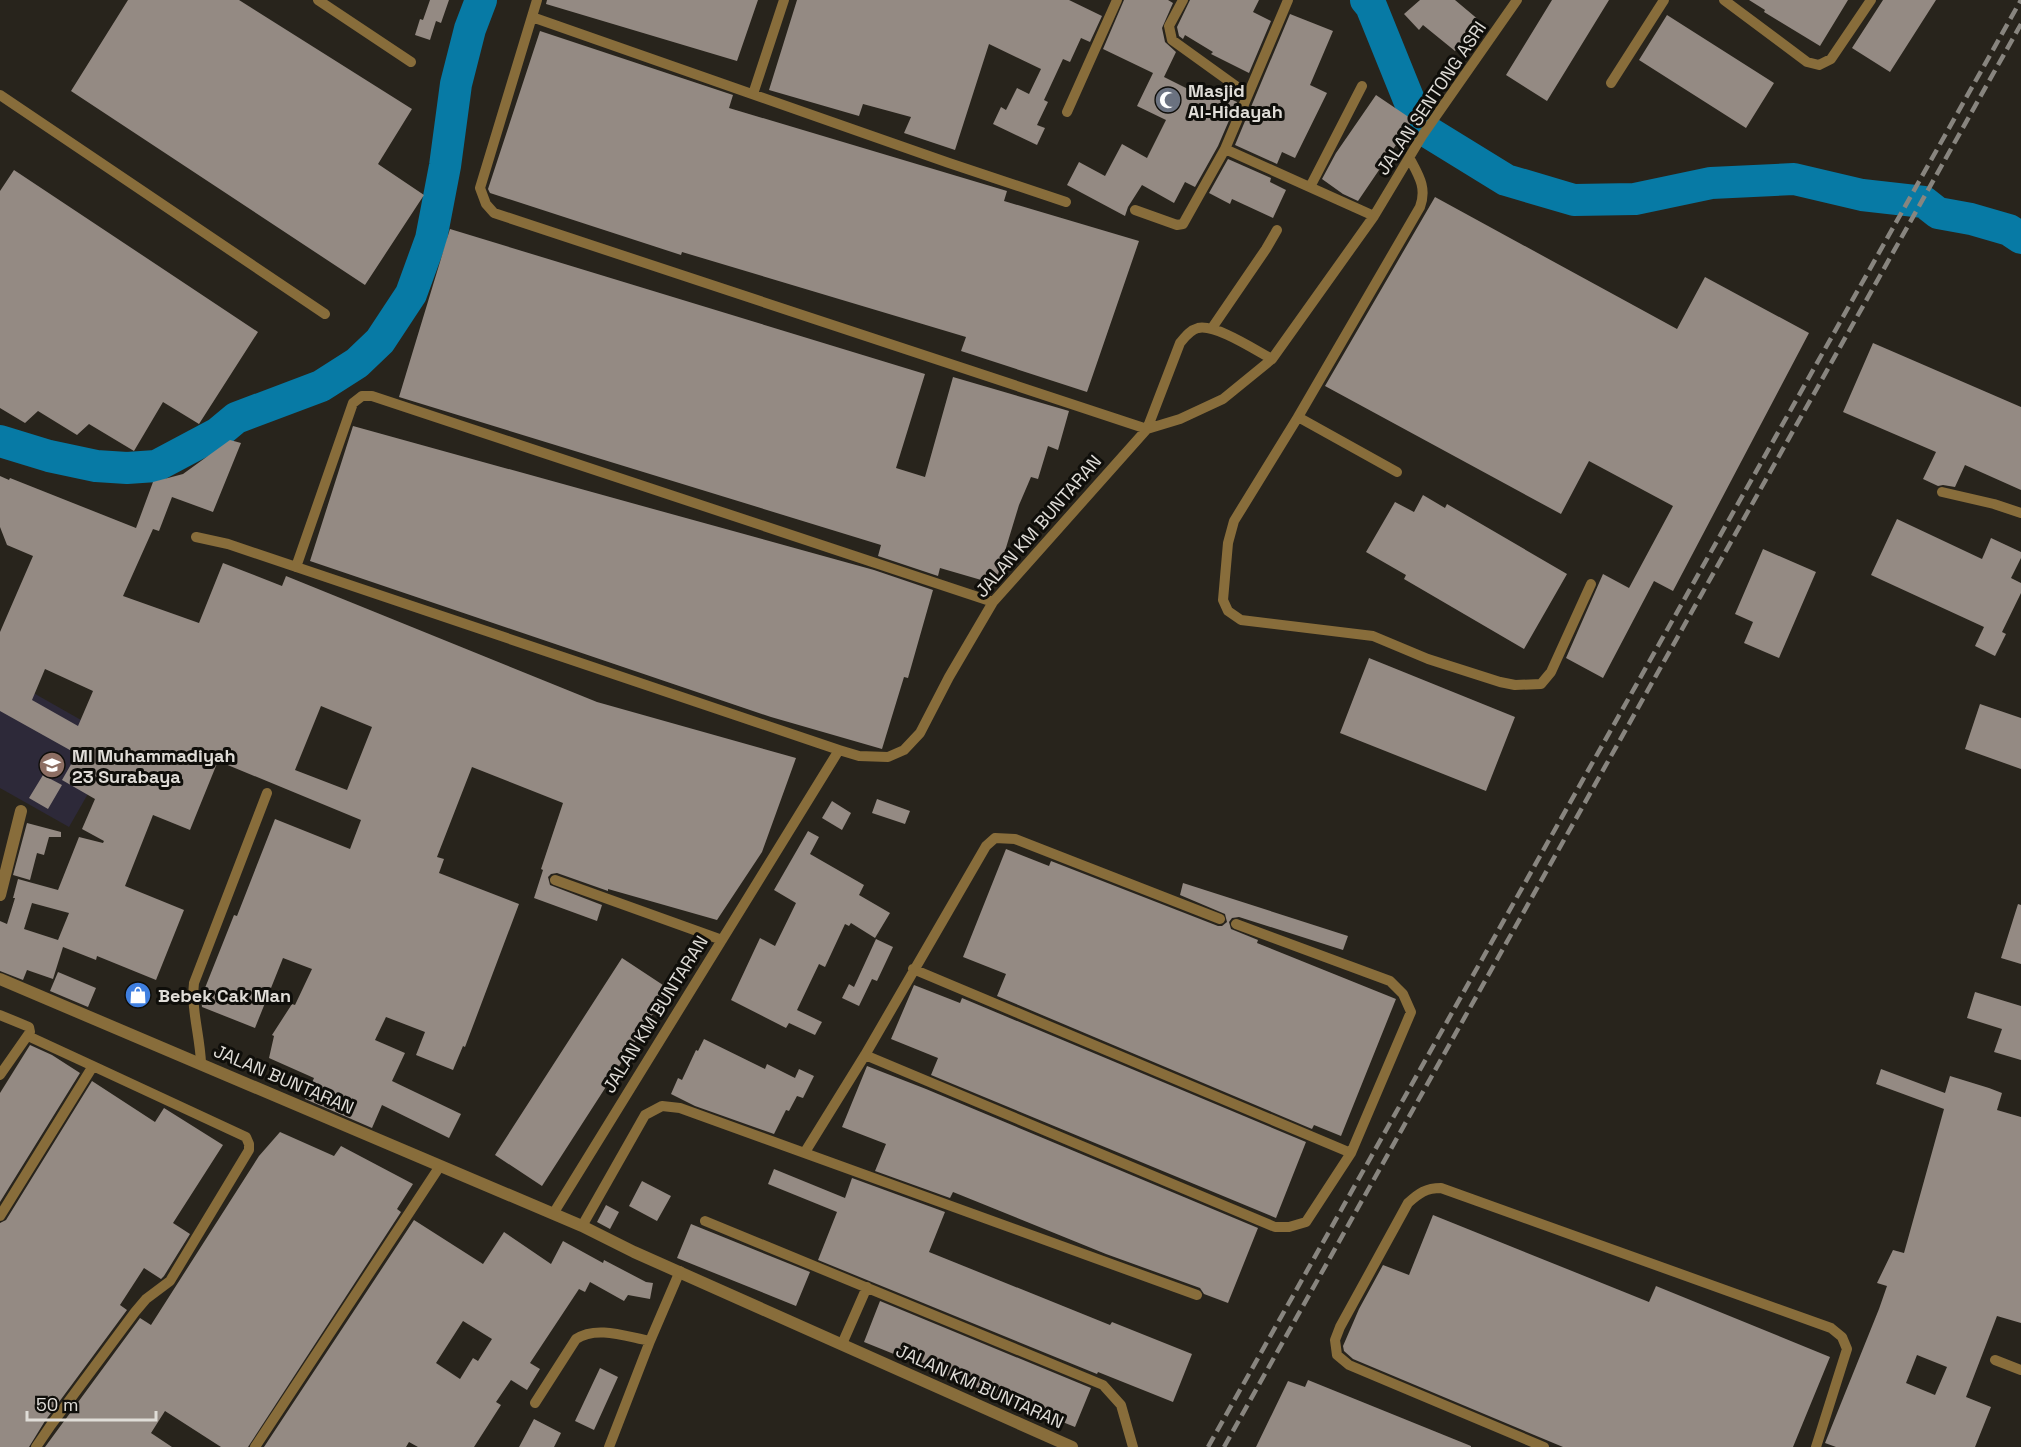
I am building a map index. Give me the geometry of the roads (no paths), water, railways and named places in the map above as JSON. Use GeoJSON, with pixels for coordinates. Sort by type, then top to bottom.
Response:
{"type":"FeatureCollection","features":[{"type":"Feature","properties":{"kind":"street"},"geometry":{"type":"LineString","coordinates":[[0,895],[21,811]]}},
{"type":"Feature","properties":{"kind":"street","name":"JALAN BUNTARAN"},"geometry":{"type":"LineString","coordinates":[[0,979],[553,1214]]}},
{"type":"Feature","properties":{"kind":"street","name":"JALAN KM BUNTARAN"},"geometry":{"type":"LineString","coordinates":[[553,1214],[1072,1447]]}},
{"type":"Feature","properties":{"kind":"lane"},"geometry":{"type":"LineString","coordinates":[[318,0],[411,62]]}},
{"type":"Feature","properties":{"kind":"lane"},"geometry":{"type":"LineString","coordinates":[[537,0],[480,188],[486,204],[494,213],[1147,429],[1179,419],[1223,399],[1272,359],[1374,216],[1225,149]]}},
{"type":"Feature","properties":{"kind":"lane"},"geometry":{"type":"LineString","coordinates":[[753,94],[784,0]]}},
{"type":"Feature","properties":{"kind":"lane"},"geometry":{"type":"LineString","coordinates":[[1067,112],[1117,0]]}},
{"type":"Feature","properties":{"kind":"lane"},"geometry":{"type":"LineString","coordinates":[[1183,0],[1169,26],[1172,40],[1247,94]]}},
{"type":"Feature","properties":{"kind":"lane"},"geometry":{"type":"LineString","coordinates":[[1135,210],[1177,225],[1183,224],[1225,149],[1288,0]]}},
{"type":"Feature","properties":{"kind":"lane","name":"JALAN SENTONG ASRI"},"geometry":{"type":"LineString","coordinates":[[1374,216],[1422,136],[1517,0]]}},
{"type":"Feature","properties":{"kind":"lane"},"geometry":{"type":"LineString","coordinates":[[1611,83],[1664,0]]}},
{"type":"Feature","properties":{"kind":"lane"},"geometry":{"type":"LineString","coordinates":[[1724,0],[1807,62],[1819,65],[1831,58],[1870,0]]}},
{"type":"Feature","properties":{"kind":"lane"},"geometry":{"type":"LineString","coordinates":[[532,17],[1066,202]]}},
{"type":"Feature","properties":{"kind":"lane"},"geometry":{"type":"LineString","coordinates":[[1311,187],[1362,86]]}},
{"type":"Feature","properties":{"kind":"lane"},"geometry":{"type":"LineString","coordinates":[[0,95],[325,314]]}},
{"type":"Feature","properties":{"kind":"lane"},"geometry":{"type":"LineString","coordinates":[[1410,159],[1419,176],[1424,195],[1419,207],[1298,417],[1234,521],[1228,543],[1223,600],[1228,610],[1242,620],[1373,636],[1428,659],[1515,686],[1541,684],[1551,672],[1591,584]]}},
{"type":"Feature","properties":{"kind":"lane"},"geometry":{"type":"LineString","coordinates":[[1272,359],[1212,328],[1277,230]]}},
{"type":"Feature","properties":{"kind":"lane","name":"JALAN KM BUNTARAN"},"geometry":{"type":"LineString","coordinates":[[553,1214],[838,750],[859,756],[888,757],[904,750],[920,733],[949,677],[993,602],[1147,429],[1180,343],[1188,333],[1196,329],[1212,328]]}},
{"type":"Feature","properties":{"kind":"lane"},"geometry":{"type":"LineString","coordinates":[[296,567],[353,403],[362,396],[372,396],[993,602]]}},
{"type":"Feature","properties":{"kind":"lane"},"geometry":{"type":"LineString","coordinates":[[1298,417],[1396,472]]}},
{"type":"Feature","properties":{"kind":"lane"},"geometry":{"type":"LineString","coordinates":[[1942,492],[2021,513]]}},
{"type":"Feature","properties":{"kind":"lane"},"geometry":{"type":"LineString","coordinates":[[196,537],[228,544],[838,750]]}},
{"type":"Feature","properties":{"kind":"lane"},"geometry":{"type":"LineString","coordinates":[[201,1063],[201,1045],[193,1010],[194,983],[267,793]]}},
{"type":"Feature","properties":{"kind":"lane"},"geometry":{"type":"LineString","coordinates":[[805,1152],[865,1055],[986,846],[995,838],[1015,839],[1220,919]]}},
{"type":"Feature","properties":{"kind":"lane"},"geometry":{"type":"LineString","coordinates":[[555,879],[722,939]]}},
{"type":"Feature","properties":{"kind":"lane"},"geometry":{"type":"LineString","coordinates":[[865,1055],[1275,1227],[1289,1227],[1306,1222],[1352,1153],[1411,1012],[1402,994],[1390,981],[1236,924]]}},
{"type":"Feature","properties":{"kind":"lane"},"geometry":{"type":"LineString","coordinates":[[914,969],[1352,1153]]}},
{"type":"Feature","properties":{"kind":"lane"},"geometry":{"type":"LineString","coordinates":[[0,1015],[29,1027],[28,1036],[0,1075]]}},
{"type":"Feature","properties":{"kind":"lane"},"geometry":{"type":"LineString","coordinates":[[28,1036],[246,1137],[249,1144],[249,1150],[170,1281],[146,1299],[135,1312],[36,1447]]}},
{"type":"Feature","properties":{"kind":"lane"},"geometry":{"type":"LineString","coordinates":[[0,1216],[93,1066]]}},
{"type":"Feature","properties":{"kind":"lane"},"geometry":{"type":"LineString","coordinates":[[582,1226],[645,1115],[662,1106],[680,1108],[1197,1294]]}},
{"type":"Feature","properties":{"kind":"lane"},"geometry":{"type":"LineString","coordinates":[[255,1447],[440,1166]]}},
{"type":"Feature","properties":{"kind":"lane"},"geometry":{"type":"LineString","coordinates":[[1544,1447],[1349,1365],[1337,1355],[1335,1340],[1340,1327],[1408,1203],[1419,1192],[1430,1188],[1441,1188],[1831,1328],[1842,1337],[1847,1349],[1816,1447]]}},
{"type":"Feature","properties":{"kind":"lane"},"geometry":{"type":"LineString","coordinates":[[705,1221],[1103,1385],[1121,1405],[1133,1447]]}},
{"type":"Feature","properties":{"kind":"lane"},"geometry":{"type":"LineString","coordinates":[[609,1447],[680,1271]]}},
{"type":"Feature","properties":{"kind":"lane"},"geometry":{"type":"LineString","coordinates":[[843,1344],[867,1287]]}},
{"type":"Feature","properties":{"kind":"lane"},"geometry":{"type":"LineString","coordinates":[[535,1403],[576,1339],[584,1334],[597,1331],[650,1341]]}},
{"type":"Feature","properties":{"kind":"lane"},"geometry":{"type":"LineString","coordinates":[[1995,1359],[2021,1370]]}},
{"type":"Feature","properties":{"kind":"lane"},"geometry":{"type":"LineString","coordinates":[[39,1418],[53,1426]]}},
{"type":"Feature","properties":{"kind":"waterway"},"geometry":{"type":"LineString","coordinates":[[0,441],[49,456],[96,466],[127,468],[156,466],[218,433],[236,418],[321,386],[357,363],[380,341],[411,294],[431,239],[445,166],[456,84],[470,29],[481,0]]}},
{"type":"Feature","properties":{"kind":"waterway"},"geometry":{"type":"LineString","coordinates":[[1366,0],[1371,6],[1409,100],[1428,132],[1506,180],[1574,200],[1635,199],[1711,183],[1794,179],[1862,195],[1924,202],[1938,213],[1971,219],[2009,230],[2021,238]]}},
{"type":"Feature","properties":{"kind":"railway"},"geometry":{"type":"LineString","coordinates":[[1208,1447],[2021,0]]}},
{"type":"Feature","properties":{"kind":"railway"},"geometry":{"type":"LineString","coordinates":[[1224,1447],[2021,24]]}},
{"type":"Feature","properties":{"kind":"place","name":"Masjid Al-Hidayah"},"geometry":{"type":"Point","coordinates":[1168,100]}},
{"type":"Feature","properties":{"kind":"place","name":"MI Muhammadiyah 23 Surabaya"},"geometry":{"type":"Point","coordinates":[52,765]}},
{"type":"Feature","properties":{"kind":"place","name":"Bebek Cak Man"},"geometry":{"type":"Point","coordinates":[138,995]}}]}
